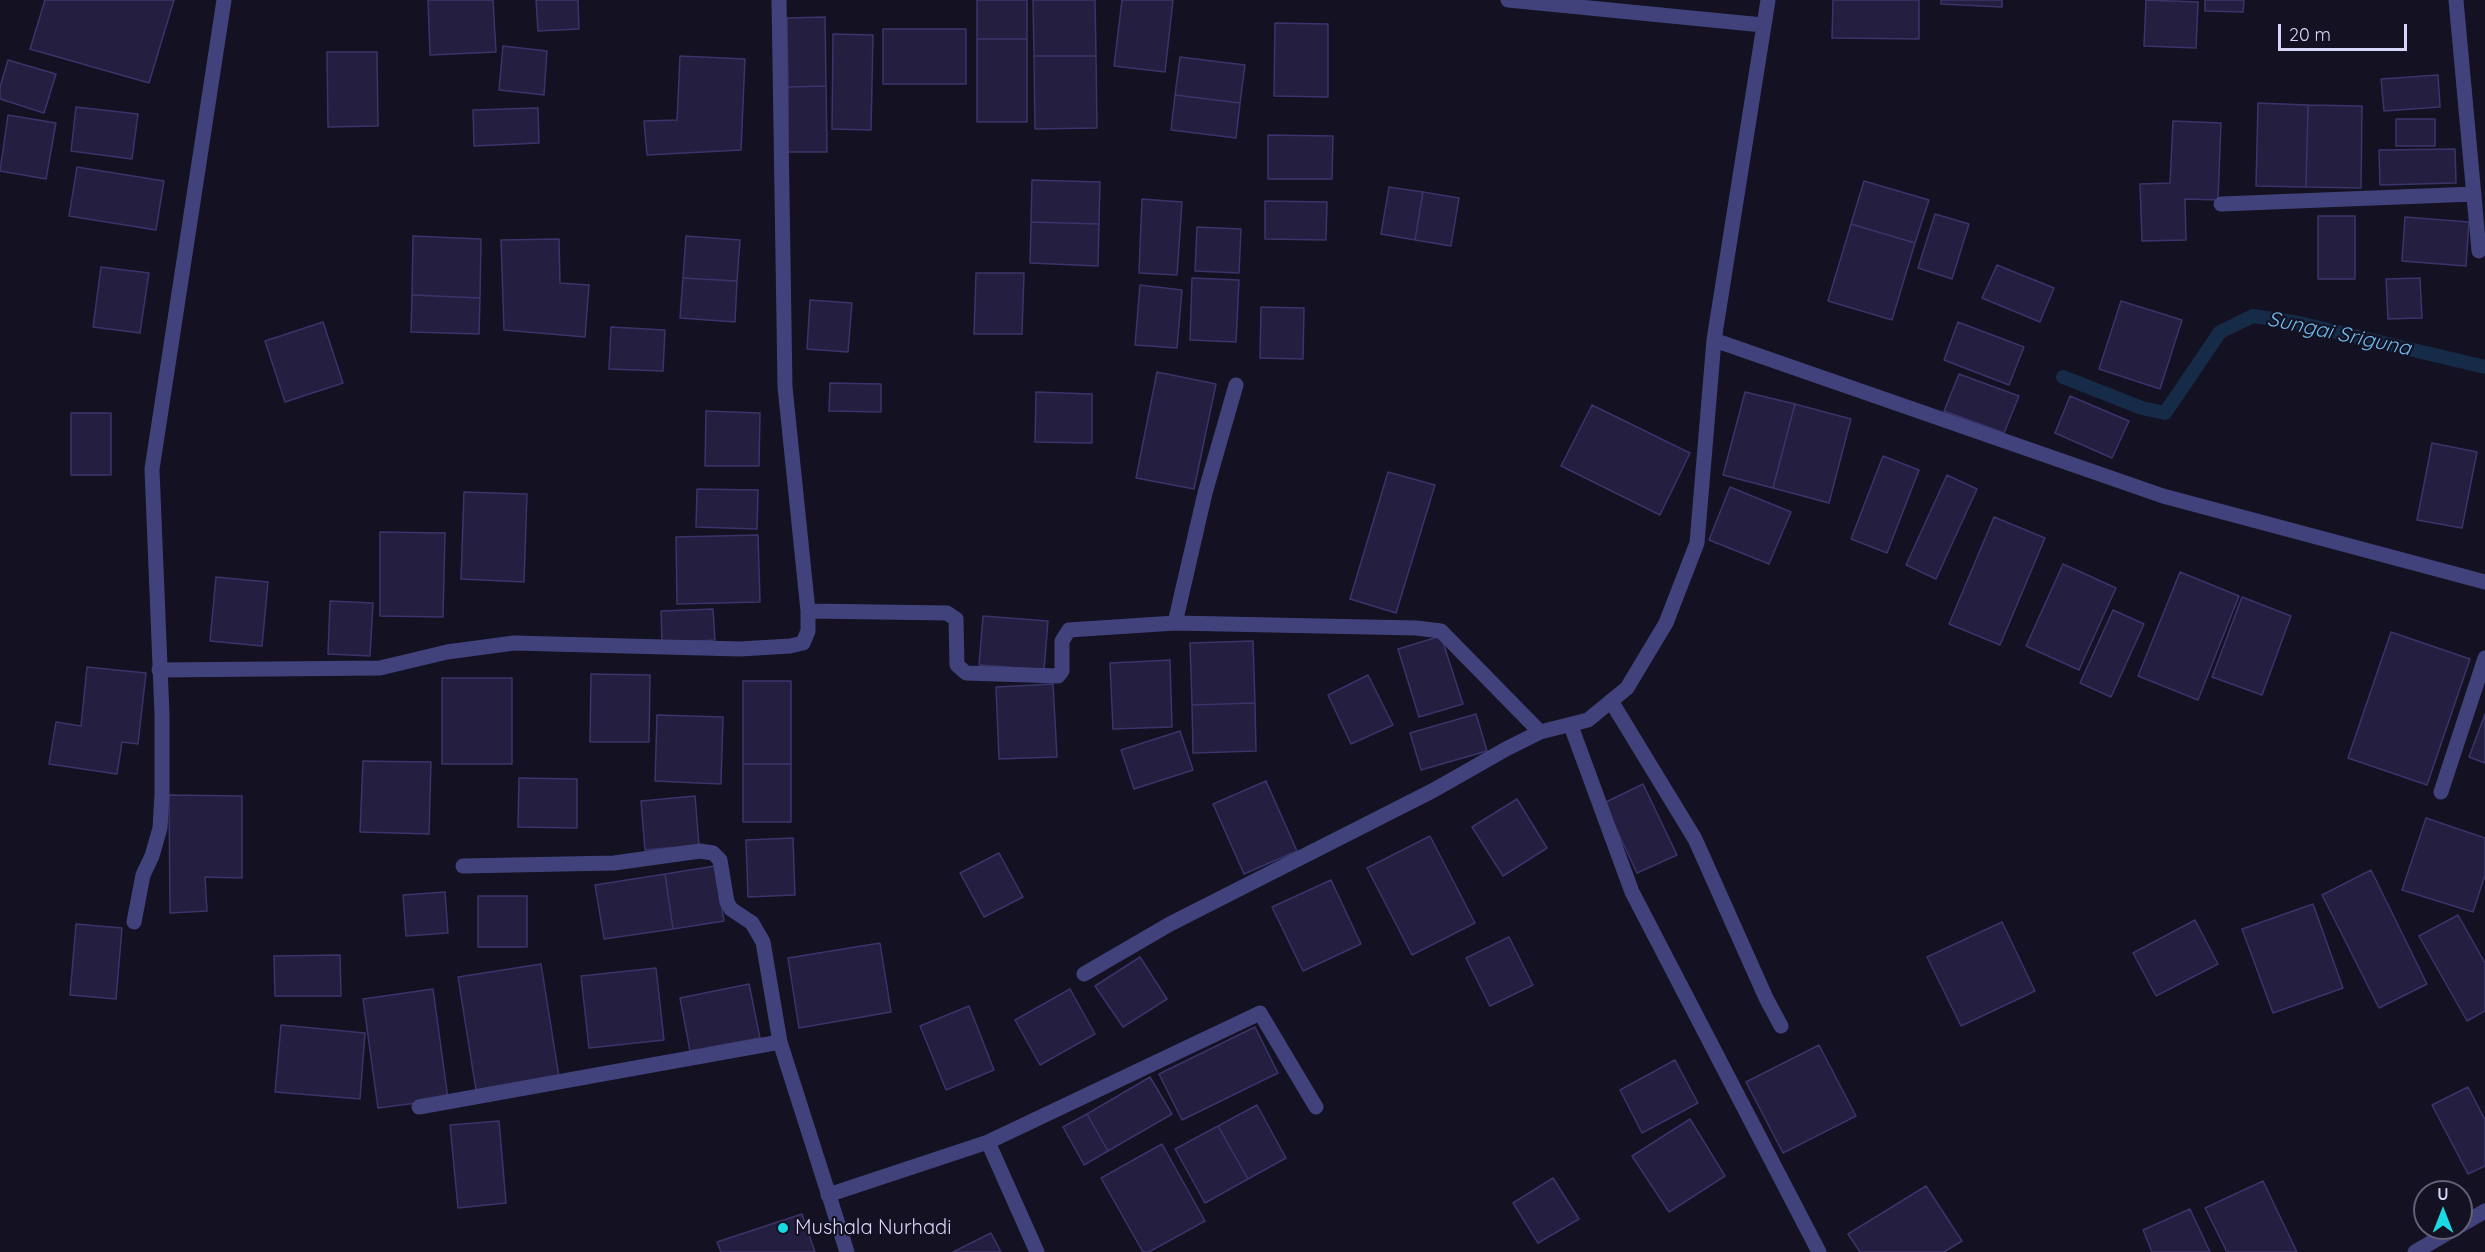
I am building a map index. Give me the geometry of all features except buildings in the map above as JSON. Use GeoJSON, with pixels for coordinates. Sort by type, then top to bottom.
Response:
{"type":"FeatureCollection","features":[{"type":"Feature","properties":{"kind":"street"},"geometry":{"type":"LineString","coordinates":[[134,922],[143,875],[152,856],[160,828],[162,715],[152,469],[224,0]]}},
{"type":"Feature","properties":{"kind":"street"},"geometry":{"type":"LineString","coordinates":[[159,670],[380,668],[447,652],[514,643],[740,649],[803,643],[808,631],[808,611],[785,387],[780,0]]}},
{"type":"Feature","properties":{"kind":"street"},"geometry":{"type":"LineString","coordinates":[[1508,0],[1763,25]]}},
{"type":"Feature","properties":{"kind":"street"},"geometry":{"type":"LineString","coordinates":[[1084,974],[1170,924],[1434,790],[1540,732],[1588,720],[1627,688],[1666,624],[1697,543],[1714,340],[1768,0]]}},
{"type":"Feature","properties":{"kind":"street"},"geometry":{"type":"LineString","coordinates":[[2456,0],[2479,251]]}},
{"type":"Feature","properties":{"kind":"street"},"geometry":{"type":"LineString","coordinates":[[2220,204],[2475,194]]}},
{"type":"Feature","properties":{"kind":"street"},"geometry":{"type":"LineString","coordinates":[[1714,340],[2163,496],[2485,582]]}},
{"type":"Feature","properties":{"kind":"street"},"geometry":{"type":"LineString","coordinates":[[1175,624],[1205,493],[1236,385]]}},
{"type":"Feature","properties":{"kind":"street"},"geometry":{"type":"LineString","coordinates":[[808,611],[947,613],[956,619],[957,665],[970,673],[1058,676],[1062,671],[1062,641],[1070,630],[1175,624],[1416,628],[1441,631],[1540,732]]}},
{"type":"Feature","properties":{"kind":"street"},"geometry":{"type":"LineString","coordinates":[[2441,792],[2485,658]]}},
{"type":"Feature","properties":{"kind":"street"},"geometry":{"type":"LineString","coordinates":[[1611,701],[1695,839],[1766,998],[1781,1026]]}},
{"type":"Feature","properties":{"kind":"street"},"geometry":{"type":"LineString","coordinates":[[1571,726],[1632,892],[1819,1252]]}},
{"type":"Feature","properties":{"kind":"street"},"geometry":{"type":"LineString","coordinates":[[464,866],[614,863],[700,851],[713,853],[720,860],[727,902],[758,930],[763,942],[780,1042],[848,1252]]}},
{"type":"Feature","properties":{"kind":"street"},"geometry":{"type":"LineString","coordinates":[[828,1195],[988,1142],[1260,1013],[1316,1107]]}},
{"type":"Feature","properties":{"kind":"street"},"geometry":{"type":"LineString","coordinates":[[419,1107],[780,1042]]}},
{"type":"Feature","properties":{"kind":"street"},"geometry":{"type":"LineString","coordinates":[[988,1142],[1037,1252]]}},
{"type":"Feature","properties":{"kind":"street"},"geometry":{"type":"LineString","coordinates":[[2415,1252],[2436,1240]]}},
{"type":"Feature","properties":{"kind":"waterway","name":"Sungai Sriguna"},"geometry":{"type":"LineString","coordinates":[[2063,377],[2142,408],[2165,413],[2220,332],[2253,316],[2299,323],[2485,367]]}},
{"type":"Feature","properties":{"kind":"place","name":"Mushala Nurhadi"},"geometry":{"type":"Point","coordinates":[783,1228]}}]}
